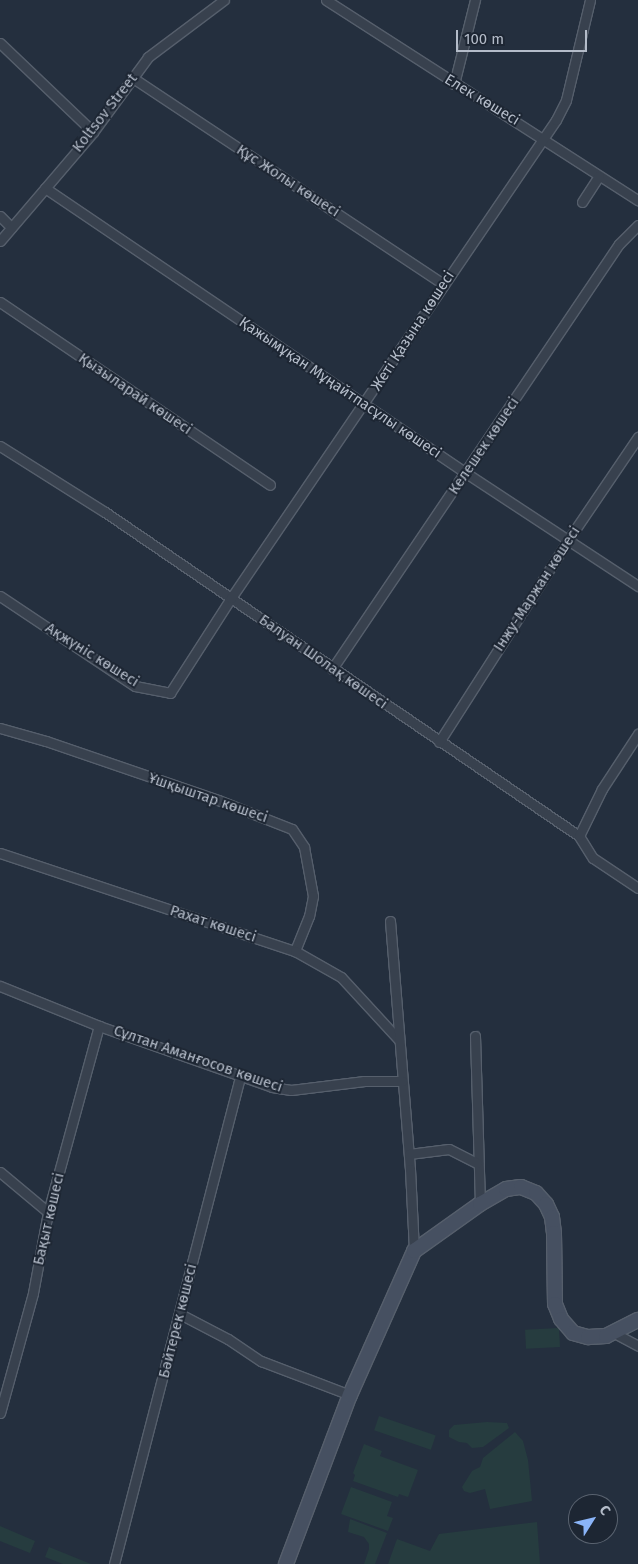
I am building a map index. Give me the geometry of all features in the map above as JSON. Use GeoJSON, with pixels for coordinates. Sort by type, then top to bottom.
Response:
{"type":"FeatureCollection","features":[{"type":"Feature","properties":{"kind":"street","name":"Koltsov Street"},"geometry":{"type":"LineString","coordinates":[[0,240],[93,132],[148,56],[224,0]]}},
{"type":"Feature","properties":{"kind":"street","name":"Елек көшесі"},"geometry":{"type":"LineString","coordinates":[[326,0],[454,84],[542,137],[638,200]]}},
{"type":"Feature","properties":{"kind":"street"},"geometry":{"type":"LineString","coordinates":[[454,84],[475,0]]}},
{"type":"Feature","properties":{"kind":"street","name":"Жеті Қазына көшесі"},"geometry":{"type":"LineString","coordinates":[[231,598],[364,404],[542,137],[556,120],[566,100],[590,0]]}},
{"type":"Feature","properties":{"kind":"street"},"geometry":{"type":"LineString","coordinates":[[0,42],[93,132]]}},
{"type":"Feature","properties":{"kind":"street","name":"Құс Жолы көшесі"},"geometry":{"type":"LineString","coordinates":[[133,78],[443,284]]}},
{"type":"Feature","properties":{"kind":"street"},"geometry":{"type":"LineString","coordinates":[[582,202],[599,176]]}},
{"type":"Feature","properties":{"kind":"street","name":"Қажымұқан Мұңайтпасұлы көшесі"},"geometry":{"type":"LineString","coordinates":[[45,188],[466,473],[638,586]]}},
{"type":"Feature","properties":{"kind":"street"},"geometry":{"type":"LineString","coordinates":[[0,216],[11,227]]}},
{"type":"Feature","properties":{"kind":"street","name":"Келешек көшесі"},"geometry":{"type":"LineString","coordinates":[[332,669],[619,244],[638,225]]}},
{"type":"Feature","properties":{"kind":"street","name":"Қызыларай көшесі"},"geometry":{"type":"LineString","coordinates":[[0,302],[270,485]]}},
{"type":"Feature","properties":{"kind":"street","name":"Інжу-Маржан көшесі"},"geometry":{"type":"LineString","coordinates":[[439,742],[568,540],[638,437]]}},
{"type":"Feature","properties":{"kind":"street","name":"Балуан Шолақ көшесі"},"geometry":{"type":"LineString","coordinates":[[0,446],[105,512],[332,669],[579,836],[593,858],[638,888]]}},
{"type":"Feature","properties":{"kind":"street","name":"Ақжүніс көшесі"},"geometry":{"type":"LineString","coordinates":[[0,596],[135,686],[170,692],[231,598]]}},
{"type":"Feature","properties":{"kind":"street","name":"Ұшқыштар көшесі"},"geometry":{"type":"LineString","coordinates":[[0,728],[46,741],[218,800],[292,829],[304,847],[313,896],[309,916],[295,951]]}},
{"type":"Feature","properties":{"kind":"street"},"geometry":{"type":"LineString","coordinates":[[579,836],[602,788],[638,734]]}},
{"type":"Feature","properties":{"kind":"street","name":"Рахат көшесі"},"geometry":{"type":"LineString","coordinates":[[0,853],[295,951],[341,977],[399,1040]]}},
{"type":"Feature","properties":{"kind":"street"},"geometry":{"type":"LineString","coordinates":[[286,1564],[350,1395],[414,1251],[409,1154],[390,921]]}},
{"type":"Feature","properties":{"kind":"street","name":"Сұлтан Аманғосов көшесі"},"geometry":{"type":"LineString","coordinates":[[0,986],[100,1026],[272,1087],[291,1090],[364,1081],[402,1081]]}},
{"type":"Feature","properties":{"kind":"street","name":"Бақыт көшесі"},"geometry":{"type":"LineString","coordinates":[[0,1413],[33,1293],[48,1212],[100,1026]]}},
{"type":"Feature","properties":{"kind":"street"},"geometry":{"type":"LineString","coordinates":[[475,1036],[477,1163],[480,1204]]}},
{"type":"Feature","properties":{"kind":"street","name":"Бәйтерек көшесі"},"geometry":{"type":"LineString","coordinates":[[114,1564],[240,1077]]}},
{"type":"Feature","properties":{"kind":"street"},"geometry":{"type":"LineString","coordinates":[[409,1154],[449,1150],[477,1163]]}},
{"type":"Feature","properties":{"kind":"street"},"geometry":{"type":"LineString","coordinates":[[0,1172],[48,1212]]}},
{"type":"Feature","properties":{"kind":"street"},"geometry":{"type":"LineString","coordinates":[[414,1251],[499,1192],[513,1187],[529,1190],[542,1198],[550,1211],[553,1224],[554,1294],[561,1319],[567,1328],[580,1336],[597,1337],[614,1333],[638,1320]]}},
{"type":"Feature","properties":{"kind":"street"},"geometry":{"type":"LineString","coordinates":[[180,1314],[228,1339],[261,1361],[350,1395]]}},
{"type":"Feature","properties":{"kind":"street"},"geometry":{"type":"LineString","coordinates":[[614,1333],[638,1346]]}},
{"type":"Feature","properties":{"kind":"green space"},"geometry":{"type":"Polygon","coordinates":[[[559,1328],[560,1347],[526,1349],[525,1330],[559,1328]]]}},
{"type":"Feature","properties":{"kind":"green space"},"geometry":{"type":"Polygon","coordinates":[[[379,1416],[436,1436],[431,1450],[374,1430],[379,1416]]]}},
{"type":"Feature","properties":{"kind":"green space"},"geometry":{"type":"Polygon","coordinates":[[[487,1422],[507,1423],[509,1428],[483,1447],[472,1448],[467,1443],[459,1442],[449,1437],[449,1430],[454,1425],[487,1422]]]}},
{"type":"Feature","properties":{"kind":"green space"},"geometry":{"type":"Polygon","coordinates":[[[515,1432],[523,1441],[528,1460],[532,1501],[490,1509],[485,1489],[470,1493],[464,1491],[462,1487],[472,1471],[480,1467],[483,1458],[515,1432]]]}},
{"type":"Feature","properties":{"kind":"green space"},"geometry":{"type":"Polygon","coordinates":[[[364,1444],[382,1451],[380,1456],[418,1470],[408,1497],[399,1494],[398,1497],[353,1481],[355,1475],[353,1473],[364,1444]]]}},
{"type":"Feature","properties":{"kind":"green space"},"geometry":{"type":"Polygon","coordinates":[[[351,1487],[392,1502],[387,1516],[393,1518],[388,1531],[341,1514],[351,1487]]]}},
{"type":"Feature","properties":{"kind":"green space"},"geometry":{"type":"Polygon","coordinates":[[[350,1519],[387,1533],[375,1564],[364,1564],[369,1544],[364,1537],[348,1532],[350,1519]]]}},
{"type":"Feature","properties":{"kind":"green space"},"geometry":{"type":"Polygon","coordinates":[[[537,1522],[540,1564],[388,1564],[397,1539],[430,1551],[439,1534],[537,1522]]]}},
{"type":"Feature","properties":{"kind":"green space"},"geometry":{"type":"Polygon","coordinates":[[[0,1526],[35,1541],[30,1553],[0,1541],[0,1526]]]}},
{"type":"Feature","properties":{"kind":"green space"},"geometry":{"type":"Polygon","coordinates":[[[49,1547],[91,1564],[63,1564],[45,1557],[49,1547]]]}}]}
